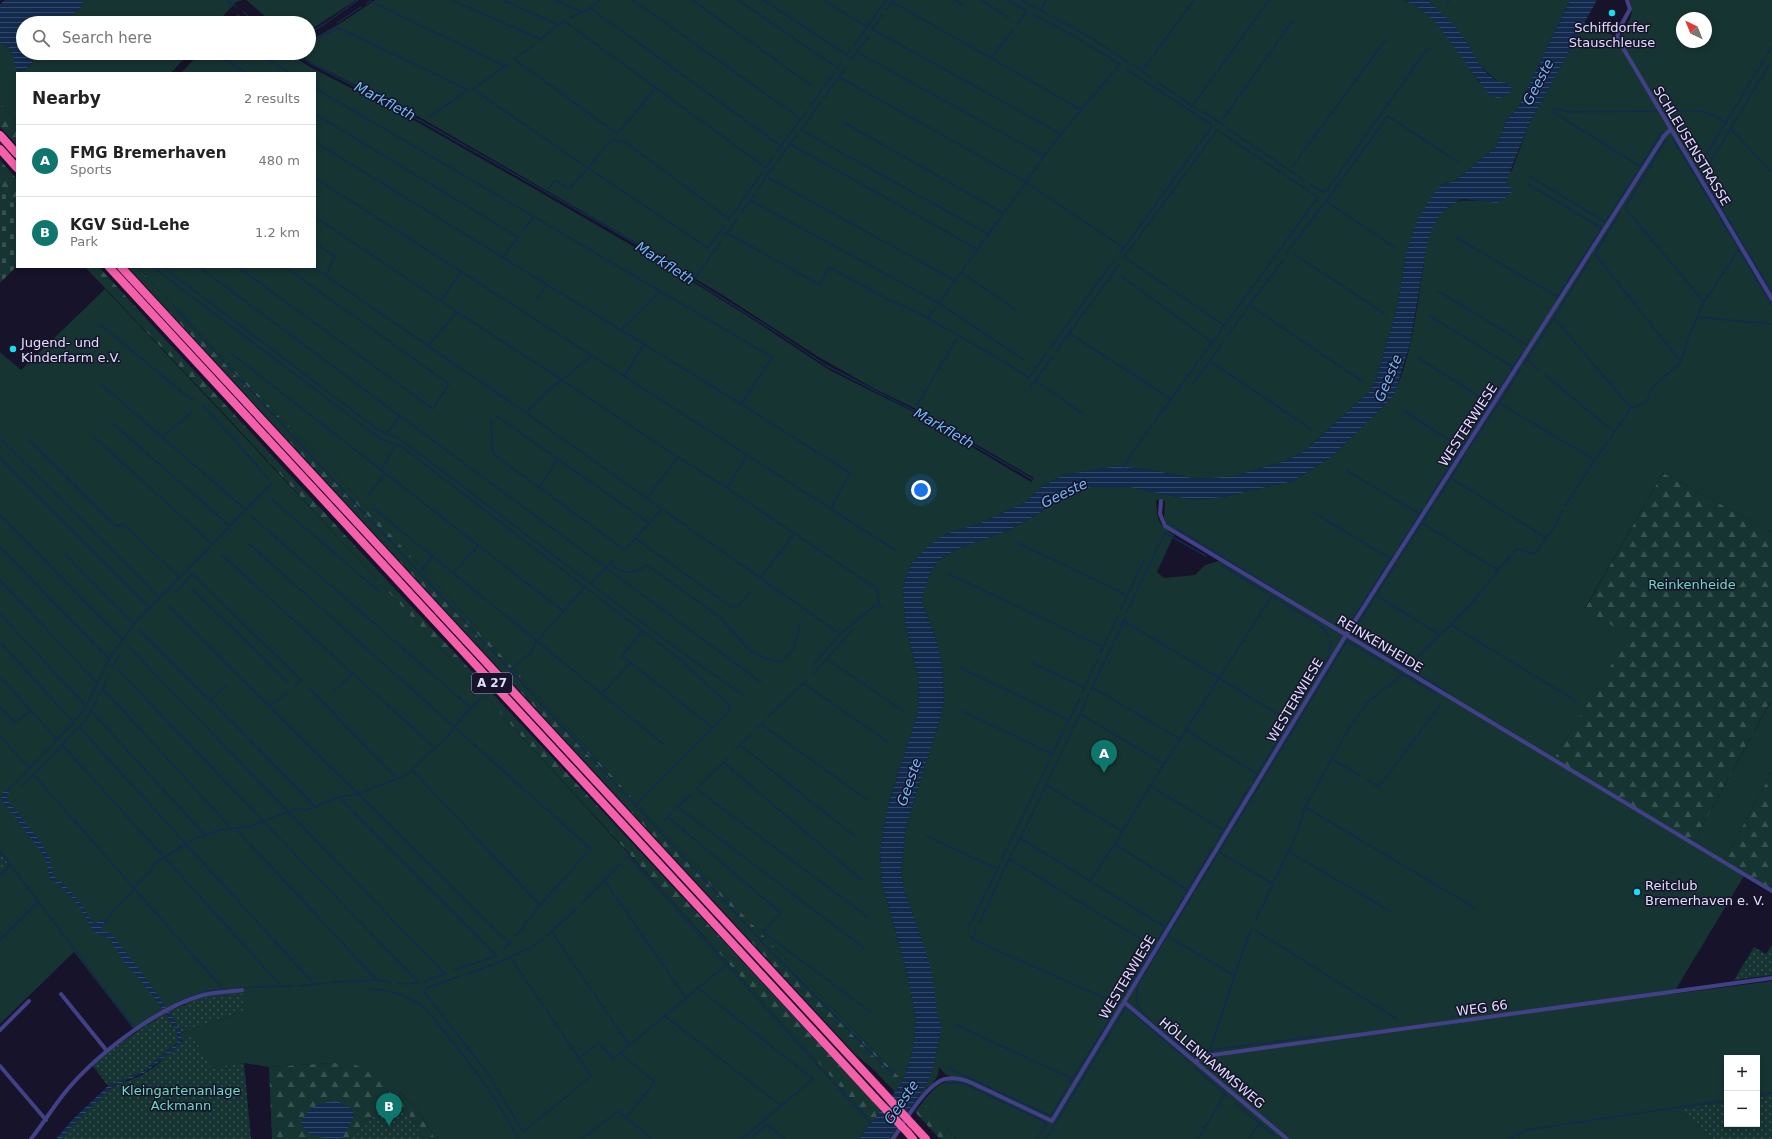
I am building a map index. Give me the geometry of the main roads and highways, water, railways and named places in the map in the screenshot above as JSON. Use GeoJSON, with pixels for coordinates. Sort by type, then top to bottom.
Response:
{"type":"FeatureCollection","features":[{"type":"Feature","properties":{"kind":"highway"},"geometry":{"type":"LineString","coordinates":[[0,135],[16,153]]}},
{"type":"Feature","properties":{"kind":"highway"},"geometry":{"type":"LineString","coordinates":[[0,149],[16,167]]}},
{"type":"Feature","properties":{"kind":"highway","name":"A 27"},"geometry":{"type":"LineString","coordinates":[[110,268],[910,1136]]}},
{"type":"Feature","properties":{"kind":"highway","name":"A 27"},"geometry":{"type":"LineString","coordinates":[[122,268],[926,1139]]}},
{"type":"Feature","properties":{"kind":"water"},"geometry":{"type":"Polygon","coordinates":[[[5,0],[83,0],[82,6],[71,16],[16,16],[16,60],[33,60],[30,65],[18,72],[15,68],[13,55],[10,48],[0,43],[0,4],[5,0]]]}},
{"type":"Feature","properties":{"kind":"water"},"geometry":{"type":"Polygon","coordinates":[[[1404,0],[1427,0],[1447,18],[1457,30],[1488,74],[1507,83],[1513,90],[1499,98],[1489,95],[1437,24],[1421,9],[1404,0]]]}},
{"type":"Feature","properties":{"kind":"water","name":"Geeste"},"geometry":{"type":"Polygon","coordinates":[[[1570,0],[1597,0],[1528,126],[1506,182],[1511,188],[1512,192],[1497,203],[1462,199],[1448,207],[1440,215],[1432,229],[1427,245],[1410,344],[1395,393],[1388,402],[1331,457],[1293,481],[1223,497],[1193,500],[1129,487],[1091,487],[1065,496],[1036,515],[1007,531],[959,548],[941,558],[931,570],[921,600],[937,642],[942,664],[944,700],[939,722],[906,826],[901,871],[904,890],[922,940],[932,974],[938,1019],[942,1026],[933,1069],[925,1087],[889,1139],[859,1139],[903,1081],[913,1050],[916,1020],[907,973],[882,883],[880,852],[887,809],[918,712],[919,680],[905,622],[903,587],[912,563],[928,546],[945,534],[981,523],[1024,503],[1043,486],[1063,475],[1117,466],[1146,469],[1197,479],[1234,476],[1286,461],[1306,450],[1370,391],[1377,378],[1398,304],[1406,253],[1417,221],[1432,196],[1441,185],[1455,181],[1496,147],[1507,119],[1518,108],[1570,0]]]}},
{"type":"Feature","properties":{"kind":"water"},"geometry":{"type":"Polygon","coordinates":[[[7,790],[9,792],[6,796],[8,801],[39,840],[50,858],[53,876],[71,892],[94,924],[103,919],[106,924],[101,927],[102,931],[110,933],[114,937],[149,982],[166,1008],[163,1009],[125,964],[110,939],[94,932],[81,909],[70,895],[50,879],[45,857],[1,799],[2,793],[7,790]]]}},
{"type":"Feature","properties":{"kind":"water"},"geometry":{"type":"Polygon","coordinates":[[[169,1011],[181,1033],[182,1041],[174,1050],[146,1072],[112,1087],[75,1123],[61,1139],[56,1139],[73,1119],[108,1086],[144,1071],[178,1042],[177,1032],[165,1013],[169,1011]]]}},
{"type":"Feature","properties":{"kind":"water"},"geometry":{"type":"Polygon","coordinates":[[[328,1102],[339,1102],[352,1109],[354,1116],[342,1139],[330,1139],[312,1135],[307,1132],[301,1122],[312,1108],[328,1102]]]}},
{"type":"Feature","properties":{"kind":"waterway","name":"Markfleth"},"geometry":{"type":"LineString","coordinates":[[226,0],[236,7]]}},
{"type":"Feature","properties":{"kind":"waterway"},"geometry":{"type":"LineString","coordinates":[[316,29],[358,0]]}},
{"type":"Feature","properties":{"kind":"waterway"},"geometry":{"type":"LineString","coordinates":[[452,0],[540,39]]}},
{"type":"Feature","properties":{"kind":"waterway"},"geometry":{"type":"LineString","coordinates":[[503,0],[559,25]]}},
{"type":"Feature","properties":{"kind":"waterway"},"geometry":{"type":"LineString","coordinates":[[555,0],[581,12]]}},
{"type":"Feature","properties":{"kind":"waterway"},"geometry":{"type":"LineString","coordinates":[[600,0],[590,8],[781,146],[801,119]]}},
{"type":"Feature","properties":{"kind":"waterway"},"geometry":{"type":"LineString","coordinates":[[633,0],[801,119],[807,111]]}},
{"type":"Feature","properties":{"kind":"waterway"},"geometry":{"type":"LineString","coordinates":[[692,0],[812,86]]}},
{"type":"Feature","properties":{"kind":"waterway"},"geometry":{"type":"LineString","coordinates":[[738,0],[838,68],[841,62]]}},
{"type":"Feature","properties":{"kind":"waterway"},"geometry":{"type":"LineString","coordinates":[[763,0],[847,55],[850,50]]}},
{"type":"Feature","properties":{"kind":"waterway"},"geometry":{"type":"LineString","coordinates":[[823,0],[867,27],[886,0]]}},
{"type":"Feature","properties":{"kind":"waterway"},"geometry":{"type":"LineString","coordinates":[[886,10],[893,0]]}},
{"type":"Feature","properties":{"kind":"waterway"},"geometry":{"type":"LineString","coordinates":[[955,0],[964,6]]}},
{"type":"Feature","properties":{"kind":"waterway"},"geometry":{"type":"LineString","coordinates":[[981,0],[1009,18]]}},
{"type":"Feature","properties":{"kind":"waterway"},"geometry":{"type":"LineString","coordinates":[[1007,0],[1027,11],[1017,25]]}},
{"type":"Feature","properties":{"kind":"waterway"},"geometry":{"type":"LineString","coordinates":[[1021,0],[1040,10],[1047,0]]}},
{"type":"Feature","properties":{"kind":"waterway"},"geometry":{"type":"LineString","coordinates":[[1142,71],[1194,0]]}},
{"type":"Feature","properties":{"kind":"waterway"},"geometry":{"type":"LineString","coordinates":[[1193,105],[1269,0]]}},
{"type":"Feature","properties":{"kind":"waterway"},"geometry":{"type":"LineString","coordinates":[[366,4],[370,1],[505,66]]}},
{"type":"Feature","properties":{"kind":"waterway"},"geometry":{"type":"LineString","coordinates":[[892,2],[991,58],[1013,30]]}},
{"type":"Feature","properties":{"kind":"waterway"},"geometry":{"type":"LineString","coordinates":[[337,23],[361,7]]}},
{"type":"Feature","properties":{"kind":"waterway"},"geometry":{"type":"LineString","coordinates":[[570,18],[590,8]]}},
{"type":"Feature","properties":{"kind":"waterway"},"geometry":{"type":"LineString","coordinates":[[1040,10],[1047,14]]}},
{"type":"Feature","properties":{"kind":"waterway","name":"Markfleth"},"geometry":{"type":"LineString","coordinates":[[243,12],[248,16]]}},
{"type":"Feature","properties":{"kind":"waterway"},"geometry":{"type":"LineString","coordinates":[[1032,14],[1071,34],[1120,64],[1061,134]]}},
{"type":"Feature","properties":{"kind":"waterway"},"geometry":{"type":"LineString","coordinates":[[882,15],[872,29],[1061,134],[1044,156]]}},
{"type":"Feature","properties":{"kind":"waterway"},"geometry":{"type":"LineString","coordinates":[[1053,17],[1093,39],[1128,62]]}},
{"type":"Feature","properties":{"kind":"waterway"},"geometry":{"type":"LineString","coordinates":[[1223,119],[1293,20]]}},
{"type":"Feature","properties":{"kind":"waterway"},"geometry":{"type":"LineString","coordinates":[[538,41],[564,21],[766,168],[774,155]]}},
{"type":"Feature","properties":{"kind":"waterway"},"geometry":{"type":"LineString","coordinates":[[854,46],[867,27]]}},
{"type":"Feature","properties":{"kind":"waterway"},"geometry":{"type":"LineString","coordinates":[[316,39],[339,28],[468,90],[429,117]]}},
{"type":"Feature","properties":{"kind":"waterway"},"geometry":{"type":"LineString","coordinates":[[851,60],[868,37]]}},
{"type":"Feature","properties":{"kind":"waterway"},"geometry":{"type":"LineString","coordinates":[[1292,167],[1386,39]]}},
{"type":"Feature","properties":{"kind":"waterway"},"geometry":{"type":"LineString","coordinates":[[534,45],[514,59],[616,133],[620,131],[655,89]]}},
{"type":"Feature","properties":{"kind":"waterway"},"geometry":{"type":"LineString","coordinates":[[1767,55],[1772,47]]}},
{"type":"Feature","properties":{"kind":"waterway"},"geometry":{"type":"LineString","coordinates":[[1309,184],[1323,192],[1327,190],[1427,49]]}},
{"type":"Feature","properties":{"kind":"waterway"},"geometry":{"type":"LineString","coordinates":[[824,98],[839,77],[1026,182],[1044,156],[857,52]]}},
{"type":"Feature","properties":{"kind":"waterway"},"geometry":{"type":"LineString","coordinates":[[991,58],[1081,110]]}},
{"type":"Feature","properties":{"kind":"waterway"},"geometry":{"type":"LineString","coordinates":[[226,60],[245,72]]}},
{"type":"Feature","properties":{"kind":"waterway"},"geometry":{"type":"LineString","coordinates":[[268,60],[288,72]]}},
{"type":"Feature","properties":{"kind":"waterway","name":"Markfleth"},"geometry":{"type":"LineString","coordinates":[[306,60],[423,122],[623,236],[776,332],[827,366],[913,410],[1032,479]]}},
{"type":"Feature","properties":{"kind":"waterway"},"geometry":{"type":"LineString","coordinates":[[1701,163],[1764,60]]}},
{"type":"Feature","properties":{"kind":"waterway"},"geometry":{"type":"LineString","coordinates":[[509,63],[473,89],[588,168],[569,189],[555,180],[548,189]]}},
{"type":"Feature","properties":{"kind":"waterway"},"geometry":{"type":"LineString","coordinates":[[1132,64],[1152,78]]}},
{"type":"Feature","properties":{"kind":"waterway"},"geometry":{"type":"LineString","coordinates":[[1769,65],[1703,174],[1703,178],[1772,292]]}},
{"type":"Feature","properties":{"kind":"waterway"},"geometry":{"type":"LineString","coordinates":[[839,77],[845,68]]}},
{"type":"Feature","properties":{"kind":"waterway"},"geometry":{"type":"LineString","coordinates":[[1124,248],[1210,129],[1211,124],[1126,69]]}},
{"type":"Feature","properties":{"kind":"waterway"},"geometry":{"type":"LineString","coordinates":[[811,105],[834,73]]}},
{"type":"Feature","properties":{"kind":"waterway"},"geometry":{"type":"LineString","coordinates":[[1157,82],[1197,109]]}},
{"type":"Feature","properties":{"kind":"waterway"},"geometry":{"type":"LineString","coordinates":[[316,89],[660,291]]}},
{"type":"Feature","properties":{"kind":"waterway"},"geometry":{"type":"LineString","coordinates":[[820,103],[801,130],[988,234]]}},
{"type":"Feature","properties":{"kind":"waterway"},"geometry":{"type":"LineString","coordinates":[[1641,167],[1553,112],[1554,108],[1569,112],[1656,111]]}},
{"type":"Feature","properties":{"kind":"waterway"},"geometry":{"type":"LineString","coordinates":[[1202,111],[1225,126]]}},
{"type":"Feature","properties":{"kind":"waterway"},"geometry":{"type":"LineString","coordinates":[[1664,111],[1704,112],[1711,114],[1725,123]]}},
{"type":"Feature","properties":{"kind":"waterway"},"geometry":{"type":"LineString","coordinates":[[316,115],[518,237],[503,257]]}},
{"type":"Feature","properties":{"kind":"waterway"},"geometry":{"type":"LineString","coordinates":[[1395,248],[1326,201],[1388,116],[1458,162]]}},
{"type":"Feature","properties":{"kind":"waterway"},"geometry":{"type":"LineString","coordinates":[[843,122],[1003,213]]}},
{"type":"Feature","properties":{"kind":"waterway"},"geometry":{"type":"LineString","coordinates":[[1730,128],[1772,172]]}},
{"type":"Feature","properties":{"kind":"waterway"},"geometry":{"type":"LineString","coordinates":[[1228,129],[1305,181]]}},
{"type":"Feature","properties":{"kind":"waterway"},"geometry":{"type":"LineString","coordinates":[[1171,399],[1318,197],[1217,130],[1191,166]]}},
{"type":"Feature","properties":{"kind":"waterway"},"geometry":{"type":"LineString","coordinates":[[1639,169],[1663,131]]}},
{"type":"Feature","properties":{"kind":"waterway"},"geometry":{"type":"LineString","coordinates":[[790,144],[797,135]]}},
{"type":"Feature","properties":{"kind":"waterway"},"geometry":{"type":"LineString","coordinates":[[1673,139],[1739,249],[1704,302]]}},
{"type":"Feature","properties":{"kind":"waterway"},"geometry":{"type":"LineString","coordinates":[[724,226],[708,248],[588,168],[611,140],[624,141],[729,219],[762,173]]}},
{"type":"Feature","properties":{"kind":"waterway"},"geometry":{"type":"LineString","coordinates":[[1666,140],[1625,208],[1704,302],[1689,336],[1681,362]]}},
{"type":"Feature","properties":{"kind":"waterway"},"geometry":{"type":"LineString","coordinates":[[316,143],[621,330]]}},
{"type":"Feature","properties":{"kind":"waterway"},"geometry":{"type":"LineString","coordinates":[[777,162],[790,144],[977,249]]}},
{"type":"Feature","properties":{"kind":"waterway"},"geometry":{"type":"LineString","coordinates":[[777,152],[781,147]]}},
{"type":"Feature","properties":{"kind":"waterway"},"geometry":{"type":"LineString","coordinates":[[758,189],[773,167]]}},
{"type":"Feature","properties":{"kind":"waterway"},"geometry":{"type":"LineString","coordinates":[[1188,170],[1124,257],[1225,326]]}},
{"type":"Feature","properties":{"kind":"waterway"},"geometry":{"type":"LineString","coordinates":[[1529,176],[1605,222],[1636,174]]}},
{"type":"Feature","properties":{"kind":"waterway"},"geometry":{"type":"LineString","coordinates":[[767,177],[954,280]]}},
{"type":"Feature","properties":{"kind":"waterway"},"geometry":{"type":"LineString","coordinates":[[316,179],[895,550]]}},
{"type":"Feature","properties":{"kind":"waterway"},"geometry":{"type":"LineString","coordinates":[[750,200],[939,303],[1026,182],[1124,248],[1119,254]]}},
{"type":"Feature","properties":{"kind":"waterway"},"geometry":{"type":"LineString","coordinates":[[1528,184],[1602,228],[1599,232]]}},
{"type":"Feature","properties":{"kind":"waterway"},"geometry":{"type":"LineString","coordinates":[[741,213],[755,194]]}},
{"type":"Feature","properties":{"kind":"waterway"},"geometry":{"type":"LineString","coordinates":[[1286,254],[1326,201]]}},
{"type":"Feature","properties":{"kind":"waterway"},"geometry":{"type":"LineString","coordinates":[[1620,213],[1595,254],[1681,362],[1652,388],[1646,403],[1631,408]]}},
{"type":"Feature","properties":{"kind":"waterway"},"geometry":{"type":"LineString","coordinates":[[524,229],[534,217]]}},
{"type":"Feature","properties":{"kind":"waterway"},"geometry":{"type":"LineString","coordinates":[[316,218],[457,312],[428,346]]}},
{"type":"Feature","properties":{"kind":"waterway"},"geometry":{"type":"LineString","coordinates":[[725,236],[737,219]]}},
{"type":"Feature","properties":{"kind":"waterway"},"geometry":{"type":"LineString","coordinates":[[727,233],[820,285],[829,267],[889,300],[919,313],[1003,361],[1029,378],[1046,354]]}},
{"type":"Feature","properties":{"kind":"waterway"},"geometry":{"type":"LineString","coordinates":[[1556,299],[1597,236]]}},
{"type":"Feature","properties":{"kind":"waterway"},"geometry":{"type":"LineString","coordinates":[[1457,238],[1558,297]]}},
{"type":"Feature","properties":{"kind":"waterway"},"geometry":{"type":"LineString","coordinates":[[694,280],[721,241]]}},
{"type":"Feature","properties":{"kind":"waterway"},"geometry":{"type":"LineString","coordinates":[[316,244],[335,256],[326,276]]}},
{"type":"Feature","properties":{"kind":"waterway"},"geometry":{"type":"LineString","coordinates":[[1739,250],[1772,305]]}},
{"type":"Feature","properties":{"kind":"waterway"},"geometry":{"type":"LineString","coordinates":[[1294,254],[1385,314]]}},
{"type":"Feature","properties":{"kind":"waterway"},"geometry":{"type":"LineString","coordinates":[[1050,348],[1115,259]]}},
{"type":"Feature","properties":{"kind":"waterway"},"geometry":{"type":"LineString","coordinates":[[1246,309],[1284,259]]}},
{"type":"Feature","properties":{"kind":"waterway"},"geometry":{"type":"LineString","coordinates":[[1554,318],[1590,260]]}},
{"type":"Feature","properties":{"kind":"waterway"},"geometry":{"type":"LineString","coordinates":[[1069,333],[1119,265]]}},
{"type":"Feature","properties":{"kind":"waterway"},"geometry":{"type":"LineString","coordinates":[[154,268],[373,433],[384,440],[401,446],[585,587],[537,641],[663,744]]}},
{"type":"Feature","properties":{"kind":"waterway"},"geometry":{"type":"LineString","coordinates":[[164,268],[378,430],[400,439],[677,649],[743,695]]}},
{"type":"Feature","properties":{"kind":"waterway"},"geometry":{"type":"LineString","coordinates":[[200,268],[400,416],[386,434]]}},
{"type":"Feature","properties":{"kind":"waterway"},"geometry":{"type":"LineString","coordinates":[[239,268],[433,409],[449,384],[286,268]]}},
{"type":"Feature","properties":{"kind":"waterway"},"geometry":{"type":"LineString","coordinates":[[314,268],[526,413]]}},
{"type":"Feature","properties":{"kind":"waterway"},"geometry":{"type":"LineString","coordinates":[[961,272],[1016,310]]}},
{"type":"Feature","properties":{"kind":"waterway"},"geometry":{"type":"LineString","coordinates":[[441,301],[460,273]]}},
{"type":"Feature","properties":{"kind":"waterway"},"geometry":{"type":"LineString","coordinates":[[1121,276],[1213,343]]}},
{"type":"Feature","properties":{"kind":"waterway"},"geometry":{"type":"LineString","coordinates":[[537,299],[547,285]]}},
{"type":"Feature","properties":{"kind":"waterway"},"geometry":{"type":"LineString","coordinates":[[741,404],[621,330],[660,291],[772,357],[741,404],[850,473],[831,508]]}},
{"type":"Feature","properties":{"kind":"waterway"},"geometry":{"type":"LineString","coordinates":[[1438,291],[1527,345]]}},
{"type":"Feature","properties":{"kind":"waterway"},"geometry":{"type":"LineString","coordinates":[[939,303],[1024,360]]}},
{"type":"Feature","properties":{"kind":"waterway"},"geometry":{"type":"LineString","coordinates":[[1249,305],[1363,382]]}},
{"type":"Feature","properties":{"kind":"waterway"},"geometry":{"type":"LineString","coordinates":[[928,318],[935,308]]}},
{"type":"Feature","properties":{"kind":"waterway"},"geometry":{"type":"LineString","coordinates":[[176,310],[766,946],[893,1075]]}},
{"type":"Feature","properties":{"kind":"waterway"},"geometry":{"type":"LineString","coordinates":[[457,312],[562,380],[546,392],[526,413],[662,509],[625,550],[493,454],[491,421]]}},
{"type":"Feature","properties":{"kind":"waterway"},"geometry":{"type":"LineString","coordinates":[[1228,335],[1243,314]]}},
{"type":"Feature","properties":{"kind":"waterway"},"geometry":{"type":"LineString","coordinates":[[1430,316],[1513,367]]}},
{"type":"Feature","properties":{"kind":"waterway"},"geometry":{"type":"LineString","coordinates":[[1697,317],[1772,324]]}},
{"type":"Feature","properties":{"kind":"waterway"},"geometry":{"type":"LineString","coordinates":[[1524,364],[1554,318],[1631,408],[1595,460]]}},
{"type":"Feature","properties":{"kind":"waterway"},"geometry":{"type":"LineString","coordinates":[[101,325],[188,397],[192,399],[194,398]]}},
{"type":"Feature","properties":{"kind":"waterway"},"geometry":{"type":"LineString","coordinates":[[1056,352],[1069,333],[1171,399],[1134,450],[1124,467]]}},
{"type":"Feature","properties":{"kind":"waterway"},"geometry":{"type":"LineString","coordinates":[[917,405],[956,340]]}},
{"type":"Feature","properties":{"kind":"waterway"},"geometry":{"type":"LineString","coordinates":[[1224,341],[1210,361],[1312,430]]}},
{"type":"Feature","properties":{"kind":"waterway"},"geometry":{"type":"LineString","coordinates":[[624,376],[644,344]]}},
{"type":"Feature","properties":{"kind":"waterway"},"geometry":{"type":"LineString","coordinates":[[1511,371],[1522,353]]}},
{"type":"Feature","properties":{"kind":"waterway"},"geometry":{"type":"LineString","coordinates":[[232,354],[564,612]]}},
{"type":"Feature","properties":{"kind":"waterway"},"geometry":{"type":"LineString","coordinates":[[592,355],[562,380],[677,457]]}},
{"type":"Feature","properties":{"kind":"waterway"},"geometry":{"type":"LineString","coordinates":[[1030,388],[1053,356]]}},
{"type":"Feature","properties":{"kind":"waterway"},"geometry":{"type":"LineString","coordinates":[[1418,358],[1490,403]]}},
{"type":"Feature","properties":{"kind":"waterway"},"geometry":{"type":"LineString","coordinates":[[1527,359],[1539,370]]}},
{"type":"Feature","properties":{"kind":"waterway"},"geometry":{"type":"LineString","coordinates":[[1193,383],[1210,361]]}},
{"type":"Feature","properties":{"kind":"waterway"},"geometry":{"type":"LineString","coordinates":[[1500,402],[1521,368]]}},
{"type":"Feature","properties":{"kind":"waterway"},"geometry":{"type":"LineString","coordinates":[[1474,429],[1509,374]]}},
{"type":"Feature","properties":{"kind":"waterway"},"geometry":{"type":"LineString","coordinates":[[1545,375],[1614,432]]}},
{"type":"Feature","properties":{"kind":"waterway"},"geometry":{"type":"LineString","coordinates":[[1035,380],[1083,414]]}},
{"type":"Feature","properties":{"kind":"waterway"},"geometry":{"type":"LineString","coordinates":[[101,384],[246,510]]}},
{"type":"Feature","properties":{"kind":"waterway"},"geometry":{"type":"LineString","coordinates":[[1469,448],[1499,403],[1595,460],[1565,506]]}},
{"type":"Feature","properties":{"kind":"waterway"},"geometry":{"type":"LineString","coordinates":[[204,406],[268,478]]}},
{"type":"Feature","properties":{"kind":"waterway"},"geometry":{"type":"LineString","coordinates":[[1404,411],[1462,448]]}},
{"type":"Feature","properties":{"kind":"waterway"},"geometry":{"type":"LineString","coordinates":[[162,437],[191,413]]}},
{"type":"Feature","properties":{"kind":"waterway"},"geometry":{"type":"LineString","coordinates":[[495,415],[649,523]]}},
{"type":"Feature","properties":{"kind":"waterway"},"geometry":{"type":"LineString","coordinates":[[400,416],[762,683]]}},
{"type":"Feature","properties":{"kind":"waterway"},"geometry":{"type":"LineString","coordinates":[[111,422],[230,526]]}},
{"type":"Feature","properties":{"kind":"waterway"},"geometry":{"type":"LineString","coordinates":[[1426,504],[1470,435]]}},
{"type":"Feature","properties":{"kind":"waterway"},"geometry":{"type":"LineString","coordinates":[[93,436],[212,544]]}},
{"type":"Feature","properties":{"kind":"waterway"},"geometry":{"type":"LineString","coordinates":[[0,439],[160,598]]}},
{"type":"Feature","properties":{"kind":"waterway"},"geometry":{"type":"LineString","coordinates":[[29,440],[115,525],[118,526],[123,524],[180,578]]}},
{"type":"Feature","properties":{"kind":"waterway"},"geometry":{"type":"LineString","coordinates":[[381,470],[396,444]]}},
{"type":"Feature","properties":{"kind":"waterway"},"geometry":{"type":"LineString","coordinates":[[1451,478],[1466,453]]}},
{"type":"Feature","properties":{"kind":"waterway"},"geometry":{"type":"LineString","coordinates":[[727,488],[747,455]]}},
{"type":"Feature","properties":{"kind":"waterway"},"geometry":{"type":"LineString","coordinates":[[647,498],[678,457],[727,488],[877,589],[880,607]]}},
{"type":"Feature","properties":{"kind":"waterway"},"geometry":{"type":"LineString","coordinates":[[0,458],[150,608]]}},
{"type":"Feature","properties":{"kind":"waterway"},"geometry":{"type":"LineString","coordinates":[[539,488],[558,459]]}},
{"type":"Feature","properties":{"kind":"waterway"},"geometry":{"type":"LineString","coordinates":[[1347,471],[1420,514]]}},
{"type":"Feature","properties":{"kind":"waterway"},"geometry":{"type":"LineString","coordinates":[[367,496],[385,474]]}},
{"type":"Feature","properties":{"kind":"waterway"},"geometry":{"type":"LineString","coordinates":[[1437,500],[1451,478],[1546,538],[1537,551],[1531,554],[1517,548],[1498,570]]}},
{"type":"Feature","properties":{"kind":"waterway"},"geometry":{"type":"LineString","coordinates":[[8,791],[74,722],[86,707],[109,659],[134,624],[272,483]]}},
{"type":"Feature","properties":{"kind":"waterway"},"geometry":{"type":"LineString","coordinates":[[271,499],[380,592]]}},
{"type":"Feature","properties":{"kind":"waterway"},"geometry":{"type":"LineString","coordinates":[[1422,523],[1433,505]]}},
{"type":"Feature","properties":{"kind":"waterway"},"geometry":{"type":"LineString","coordinates":[[373,508],[453,573]]}},
{"type":"Feature","properties":{"kind":"waterway"},"geometry":{"type":"LineString","coordinates":[[662,509],[840,634]]}},
{"type":"Feature","properties":{"kind":"waterway"},"geometry":{"type":"LineString","coordinates":[[1397,550],[1423,509]]}},
{"type":"Feature","properties":{"kind":"waterway"},"geometry":{"type":"LineString","coordinates":[[1311,511],[1391,559]]}},
{"type":"Feature","properties":{"kind":"waterway"},"geometry":{"type":"LineString","coordinates":[[1546,538],[1553,529],[1562,511]]}},
{"type":"Feature","properties":{"kind":"waterway"},"geometry":{"type":"LineString","coordinates":[[0,515],[122,639]]}},
{"type":"Feature","properties":{"kind":"waterway"},"geometry":{"type":"LineString","coordinates":[[251,516],[471,708]]}},
{"type":"Feature","properties":{"kind":"waterway"},"geometry":{"type":"LineString","coordinates":[[1399,559],[1422,523],[1498,570],[1473,602],[1451,625]]}},
{"type":"Feature","properties":{"kind":"waterway"},"geometry":{"type":"LineString","coordinates":[[1177,529],[1292,600]]}},
{"type":"Feature","properties":{"kind":"waterway"},"geometry":{"type":"LineString","coordinates":[[1127,611],[1165,533],[1206,556]]}},
{"type":"Feature","properties":{"kind":"waterway"},"geometry":{"type":"LineString","coordinates":[[761,577],[794,534]]}},
{"type":"Feature","properties":{"kind":"waterway"},"geometry":{"type":"LineString","coordinates":[[635,538],[731,607],[738,606],[749,593]]}},
{"type":"Feature","properties":{"kind":"waterway"},"geometry":{"type":"LineString","coordinates":[[248,543],[591,849]]}},
{"type":"Feature","properties":{"kind":"waterway"},"geometry":{"type":"LineString","coordinates":[[1018,543],[1127,595]]}},
{"type":"Feature","properties":{"kind":"waterway"},"geometry":{"type":"LineString","coordinates":[[478,546],[453,573],[537,641],[530,653],[511,670]]}},
{"type":"Feature","properties":{"kind":"waterway"},"geometry":{"type":"LineString","coordinates":[[0,547],[109,659]]}},
{"type":"Feature","properties":{"kind":"waterway"},"geometry":{"type":"LineString","coordinates":[[66,555],[134,624]]}},
{"type":"Feature","properties":{"kind":"waterway"},"geometry":{"type":"LineString","coordinates":[[222,555],[435,748]]}},
{"type":"Feature","properties":{"kind":"waterway"},"geometry":{"type":"LineString","coordinates":[[1346,630],[1393,555]]}},
{"type":"Feature","properties":{"kind":"waterway"},"geometry":{"type":"LineString","coordinates":[[420,572],[432,557]]}},
{"type":"Feature","properties":{"kind":"waterway"},"geometry":{"type":"LineString","coordinates":[[591,584],[614,559]]}},
{"type":"Feature","properties":{"kind":"waterway"},"geometry":{"type":"LineString","coordinates":[[1121,609],[1144,560]]}},
{"type":"Feature","properties":{"kind":"waterway"},"geometry":{"type":"LineString","coordinates":[[609,564],[620,570],[628,572],[637,571],[647,565],[721,618],[749,650],[770,660],[781,662],[794,648],[800,625]]}},
{"type":"Feature","properties":{"kind":"waterway"},"geometry":{"type":"LineString","coordinates":[[1376,595],[1396,564]]}},
{"type":"Feature","properties":{"kind":"waterway"},"geometry":{"type":"LineString","coordinates":[[1221,565],[1320,625],[1330,637]]}},
{"type":"Feature","properties":{"kind":"waterway"},"geometry":{"type":"LineString","coordinates":[[175,593],[192,574],[300,679],[301,681],[294,687]]}},
{"type":"Feature","properties":{"kind":"waterway"},"geometry":{"type":"LineString","coordinates":[[949,574],[1103,647]]}},
{"type":"Feature","properties":{"kind":"waterway"},"geometry":{"type":"LineString","coordinates":[[0,580],[97,683]]}},
{"type":"Feature","properties":{"kind":"waterway"},"geometry":{"type":"LineString","coordinates":[[585,587],[682,661],[729,705],[729,712],[636,805]]}},
{"type":"Feature","properties":{"kind":"waterway"},"geometry":{"type":"LineString","coordinates":[[191,588],[288,682]]}},
{"type":"Feature","properties":{"kind":"waterway"},"geometry":{"type":"LineString","coordinates":[[1410,664],[1407,668],[1352,634],[1376,595],[1440,635],[1415,659]]}},
{"type":"Feature","properties":{"kind":"waterway"},"geometry":{"type":"LineString","coordinates":[[1272,596],[1219,678],[1289,721],[1328,658],[1331,642]]}},
{"type":"Feature","properties":{"kind":"waterway"},"geometry":{"type":"LineString","coordinates":[[168,606],[509,943]]}},
{"type":"Feature","properties":{"kind":"waterway"},"geometry":{"type":"LineString","coordinates":[[814,664],[840,634],[874,606],[883,608]]}},
{"type":"Feature","properties":{"kind":"waterway"},"geometry":{"type":"LineString","coordinates":[[0,614],[86,706]]}},
{"type":"Feature","properties":{"kind":"waterway"},"geometry":{"type":"LineString","coordinates":[[1100,653],[1119,615]]}},
{"type":"Feature","properties":{"kind":"waterway"},"geometry":{"type":"LineString","coordinates":[[1092,687],[1126,617]]}},
{"type":"Feature","properties":{"kind":"waterway"},"geometry":{"type":"LineString","coordinates":[[1124,621],[1219,678],[1186,730],[1257,774]]}},
{"type":"Feature","properties":{"kind":"waterway"},"geometry":{"type":"LineString","coordinates":[[1440,634],[1451,625],[1578,702]]}},
{"type":"Feature","properties":{"kind":"waterway"},"geometry":{"type":"LineString","coordinates":[[813,674],[853,629]]}},
{"type":"Feature","properties":{"kind":"waterway"},"geometry":{"type":"LineString","coordinates":[[140,630],[207,698],[211,700],[315,807]]}},
{"type":"Feature","properties":{"kind":"waterway"},"geometry":{"type":"LineString","coordinates":[[642,631],[622,656],[713,728]]}},
{"type":"Feature","properties":{"kind":"waterway"},"geometry":{"type":"LineString","coordinates":[[1219,852],[1347,641],[1383,662]]}},
{"type":"Feature","properties":{"kind":"waterway"},"geometry":{"type":"LineString","coordinates":[[0,642],[73,722]]}},
{"type":"Feature","properties":{"kind":"waterway"},"geometry":{"type":"LineString","coordinates":[[127,645],[445,974],[425,981]]}},
{"type":"Feature","properties":{"kind":"waterway"},"geometry":{"type":"LineString","coordinates":[[112,667],[120,655]]}},
{"type":"Feature","properties":{"kind":"waterway"},"geometry":{"type":"LineString","coordinates":[[827,659],[903,711]]}},
{"type":"Feature","properties":{"kind":"waterway"},"geometry":{"type":"LineString","coordinates":[[1082,692],[1098,659]]}},
{"type":"Feature","properties":{"kind":"waterway"},"geometry":{"type":"LineString","coordinates":[[602,694],[630,663]]}},
{"type":"Feature","properties":{"kind":"waterway"},"geometry":{"type":"LineString","coordinates":[[1032,663],[1084,687]]}},
{"type":"Feature","properties":{"kind":"waterway"},"geometry":{"type":"LineString","coordinates":[[959,667],[1069,720]]}},
{"type":"Feature","properties":{"kind":"waterway"},"geometry":{"type":"LineString","coordinates":[[1256,920],[1298,831],[1305,807],[1348,730],[1367,703],[1403,674],[1390,667]]}},
{"type":"Feature","properties":{"kind":"waterway"},"geometry":{"type":"LineString","coordinates":[[1407,668],[1448,692]]}},
{"type":"Feature","properties":{"kind":"waterway"},"geometry":{"type":"LineString","coordinates":[[117,669],[418,982]]}},
{"type":"Feature","properties":{"kind":"waterway"},"geometry":{"type":"LineString","coordinates":[[333,692],[353,673]]}},
{"type":"Feature","properties":{"kind":"waterway"},"geometry":{"type":"LineString","coordinates":[[103,689],[109,674]]}},
{"type":"Feature","properties":{"kind":"waterway"},"geometry":{"type":"LineString","coordinates":[[1403,674],[1437,694]]}},
{"type":"Feature","properties":{"kind":"waterway"},"geometry":{"type":"LineString","coordinates":[[0,677],[57,739]]}},
{"type":"Feature","properties":{"kind":"waterway"},"geometry":{"type":"LineString","coordinates":[[767,718],[807,680]]}},
{"type":"Feature","properties":{"kind":"waterway"},"geometry":{"type":"LineString","coordinates":[[803,683],[888,742]]}},
{"type":"Feature","properties":{"kind":"waterway"},"geometry":{"type":"LineString","coordinates":[[211,700],[226,685]]}},
{"type":"Feature","properties":{"kind":"waterway"},"geometry":{"type":"LineString","coordinates":[[1091,690],[1092,687],[1180,739]]}},
{"type":"Feature","properties":{"kind":"waterway"},"geometry":{"type":"LineString","coordinates":[[100,695],[103,689],[232,829]]}},
{"type":"Feature","properties":{"kind":"waterway"},"geometry":{"type":"LineString","coordinates":[[310,689],[396,778]]}},
{"type":"Feature","properties":{"kind":"waterway"},"geometry":{"type":"LineString","coordinates":[[269,706],[287,693]]}},
{"type":"Feature","properties":{"kind":"waterway"},"geometry":{"type":"LineString","coordinates":[[1080,714],[1089,694]]}},
{"type":"Feature","properties":{"kind":"waterway"},"geometry":{"type":"LineString","coordinates":[[105,923],[116,907],[132,893],[134,887],[150,872],[155,863],[196,838],[220,830],[251,826],[295,809],[307,810],[339,797],[357,794],[404,776],[446,739],[459,721],[482,697]]}},
{"type":"Feature","properties":{"kind":"waterway"},"geometry":{"type":"LineString","coordinates":[[1066,726],[1080,698]]}},
{"type":"Feature","properties":{"kind":"waterway"},"geometry":{"type":"LineString","coordinates":[[87,718],[97,700]]}},
{"type":"Feature","properties":{"kind":"waterway"},"geometry":{"type":"LineString","coordinates":[[1367,780],[1379,787],[1440,705]]}},
{"type":"Feature","properties":{"kind":"waterway"},"geometry":{"type":"LineString","coordinates":[[0,707],[15,723],[30,711]]}},
{"type":"Feature","properties":{"kind":"waterway"},"geometry":{"type":"LineString","coordinates":[[91,711],[205,835]]}},
{"type":"Feature","properties":{"kind":"waterway"},"geometry":{"type":"LineString","coordinates":[[962,711],[1052,754]]}},
{"type":"Feature","properties":{"kind":"waterway"},"geometry":{"type":"LineString","coordinates":[[1064,747],[1080,714],[1164,764]]}},
{"type":"Feature","properties":{"kind":"waterway"},"geometry":{"type":"LineString","coordinates":[[79,727],[85,721]]}},
{"type":"Feature","properties":{"kind":"waterway"},"geometry":{"type":"LineString","coordinates":[[1286,728],[1289,721]]}},
{"type":"Feature","properties":{"kind":"waterway"},"geometry":{"type":"LineString","coordinates":[[757,729],[763,722]]}},
{"type":"Feature","properties":{"kind":"waterway"},"geometry":{"type":"LineString","coordinates":[[761,724],[869,801]]}},
{"type":"Feature","properties":{"kind":"waterway"},"geometry":{"type":"LineString","coordinates":[[72,734],[79,727],[314,984]]}},
{"type":"Feature","properties":{"kind":"waterway"},"geometry":{"type":"LineString","coordinates":[[1051,757],[1064,730]]}},
{"type":"Feature","properties":{"kind":"waterway"},"geometry":{"type":"LineString","coordinates":[[1186,730],[1150,786],[1223,830]]}},
{"type":"Feature","properties":{"kind":"waterway"},"geometry":{"type":"LineString","coordinates":[[740,745],[752,734]]}},
{"type":"Feature","properties":{"kind":"waterway"},"geometry":{"type":"LineString","coordinates":[[1253,781],[1282,734]]}},
{"type":"Feature","properties":{"kind":"waterway"},"geometry":{"type":"LineString","coordinates":[[0,736],[30,769]]}},
{"type":"Feature","properties":{"kind":"waterway"},"geometry":{"type":"LineString","coordinates":[[52,756],[69,737]]}},
{"type":"Feature","properties":{"kind":"waterway"},"geometry":{"type":"LineString","coordinates":[[735,750],[740,745],[856,837]]}},
{"type":"Feature","properties":{"kind":"waterway"},"geometry":{"type":"LineString","coordinates":[[61,746],[64,747],[281,986]]}},
{"type":"Feature","properties":{"kind":"waterway"},"geometry":{"type":"LineString","coordinates":[[1046,785],[1062,751]]}},
{"type":"Feature","properties":{"kind":"waterway"},"geometry":{"type":"LineString","coordinates":[[729,757],[696,789],[868,917]]}},
{"type":"Feature","properties":{"kind":"waterway"},"geometry":{"type":"LineString","coordinates":[[22,786],[49,759]]}},
{"type":"Feature","properties":{"kind":"waterway"},"geometry":{"type":"LineString","coordinates":[[1332,759],[1359,775]]}},
{"type":"Feature","properties":{"kind":"waterway"},"geometry":{"type":"LineString","coordinates":[[723,762],[863,881]]}},
{"type":"Feature","properties":{"kind":"waterway"},"geometry":{"type":"LineString","coordinates":[[1002,859],[1049,762]]}},
{"type":"Feature","properties":{"kind":"waterway"},"geometry":{"type":"LineString","coordinates":[[412,770],[540,905]]}},
{"type":"Feature","properties":{"kind":"waterway"},"geometry":{"type":"LineString","coordinates":[[34,775],[223,989]]}},
{"type":"Feature","properties":{"kind":"waterway"},"geometry":{"type":"LineString","coordinates":[[1151,784],[1115,844],[1187,890]]}},
{"type":"Feature","properties":{"kind":"waterway"},"geometry":{"type":"LineString","coordinates":[[1038,802],[1046,785],[1122,831]]}},
{"type":"Feature","properties":{"kind":"waterway"},"geometry":{"type":"LineString","coordinates":[[1217,841],[1250,786]]}},
{"type":"Feature","properties":{"kind":"waterway"},"geometry":{"type":"LineString","coordinates":[[676,809],[691,794]]}},
{"type":"Feature","properties":{"kind":"waterway"},"geometry":{"type":"LineString","coordinates":[[340,798],[497,956],[454,970]]}},
{"type":"Feature","properties":{"kind":"waterway"},"geometry":{"type":"LineString","coordinates":[[1020,838],[1036,806]]}},
{"type":"Feature","properties":{"kind":"waterway"},"geometry":{"type":"LineString","coordinates":[[678,807],[864,948]]}},
{"type":"Feature","properties":{"kind":"waterway"},"geometry":{"type":"LineString","coordinates":[[1305,807],[1475,908]]}},
{"type":"Feature","properties":{"kind":"waterway"},"geometry":{"type":"LineString","coordinates":[[668,817],[672,813]]}},
{"type":"Feature","properties":{"kind":"waterway"},"geometry":{"type":"LineString","coordinates":[[665,820],[668,817],[781,913],[763,932],[872,1013]]}},
{"type":"Feature","properties":{"kind":"waterway"},"geometry":{"type":"LineString","coordinates":[[235,828],[377,980],[391,982]]}},
{"type":"Feature","properties":{"kind":"waterway"},"geometry":{"type":"LineString","coordinates":[[926,836],[998,869]]}},
{"type":"Feature","properties":{"kind":"waterway"},"geometry":{"type":"LineString","coordinates":[[1090,881],[1020,838],[1009,859],[1154,947],[1156,944]]}},
{"type":"Feature","properties":{"kind":"waterway"},"geometry":{"type":"LineString","coordinates":[[1115,844],[1090,881],[1165,927],[1175,912]]}},
{"type":"Feature","properties":{"kind":"waterway"},"geometry":{"type":"LineString","coordinates":[[1178,906],[1213,847]]}},
{"type":"Feature","properties":{"kind":"waterway"},"geometry":{"type":"LineString","coordinates":[[0,851],[132,1025]]}},
{"type":"Feature","properties":{"kind":"waterway"},"geometry":{"type":"LineString","coordinates":[[1288,851],[1390,911]]}},
{"type":"Feature","properties":{"kind":"waterway"},"geometry":{"type":"LineString","coordinates":[[1167,936],[1219,852],[1273,884]]}},
{"type":"Feature","properties":{"kind":"waterway"},"geometry":{"type":"LineString","coordinates":[[516,936],[540,905],[587,853]]}},
{"type":"Feature","properties":{"kind":"waterway"},"geometry":{"type":"LineString","coordinates":[[625,859],[628,856],[871,1124]]}},
{"type":"Feature","properties":{"kind":"waterway"},"geometry":{"type":"LineString","coordinates":[[979,924],[1009,859]]}},
{"type":"Feature","properties":{"kind":"waterway"},"geometry":{"type":"LineString","coordinates":[[581,904],[620,864]]}},
{"type":"Feature","properties":{"kind":"waterway"},"geometry":{"type":"LineString","coordinates":[[969,926],[1000,864]]}},
{"type":"Feature","properties":{"kind":"waterway"},"geometry":{"type":"LineString","coordinates":[[0,875],[11,865]]}},
{"type":"Feature","properties":{"kind":"waterway"},"geometry":{"type":"LineString","coordinates":[[604,880],[686,998]]}},
{"type":"Feature","properties":{"kind":"waterway"},"geometry":{"type":"LineString","coordinates":[[0,940],[38,902]]}},
{"type":"Feature","properties":{"kind":"waterway"},"geometry":{"type":"LineString","coordinates":[[547,936],[577,908]]}},
{"type":"Feature","properties":{"kind":"waterway"},"geometry":{"type":"LineString","coordinates":[[1158,940],[1165,927]]}},
{"type":"Feature","properties":{"kind":"waterway"},"geometry":{"type":"LineString","coordinates":[[1210,1050],[1241,956],[1252,928]]}},
{"type":"Feature","properties":{"kind":"waterway"},"geometry":{"type":"LineString","coordinates":[[976,930],[972,939],[1118,1004]]}},
{"type":"Feature","properties":{"kind":"waterway"},"geometry":{"type":"LineString","coordinates":[[1256,931],[1397,1019]]}},
{"type":"Feature","properties":{"kind":"waterway"},"geometry":{"type":"LineString","coordinates":[[552,932],[629,1045]]}},
{"type":"Feature","properties":{"kind":"waterway"},"geometry":{"type":"LineString","coordinates":[[1199,1055],[1195,1056],[1153,1024],[1140,1009],[1137,1002],[1137,991],[1140,981],[1167,936],[1235,976]]}},
{"type":"Feature","properties":{"kind":"waterway"},"geometry":{"type":"LineString","coordinates":[[467,974],[516,955],[543,939]]}},
{"type":"Feature","properties":{"kind":"waterway"},"geometry":{"type":"LineString","coordinates":[[504,949],[511,941]]}},
{"type":"Feature","properties":{"kind":"waterway"},"geometry":{"type":"LineString","coordinates":[[1123,996],[1154,947]]}},
{"type":"Feature","properties":{"kind":"waterway"},"geometry":{"type":"LineString","coordinates":[[460,976],[426,988],[424,992],[489,1075],[523,1132],[591,1076],[511,958]]}},
{"type":"Feature","properties":{"kind":"waterway"},"geometry":{"type":"LineString","coordinates":[[579,1058],[598,1044],[601,1045],[613,1059],[727,964]]}},
{"type":"Feature","properties":{"kind":"waterway"},"geometry":{"type":"LineString","coordinates":[[331,982],[377,980]]}},
{"type":"Feature","properties":{"kind":"waterway"},"geometry":{"type":"LineString","coordinates":[[397,983],[409,984],[418,982]]}},
{"type":"Feature","properties":{"kind":"waterway"},"geometry":{"type":"LineString","coordinates":[[299,986],[326,983]]}},
{"type":"Feature","properties":{"kind":"waterway"},"geometry":{"type":"LineString","coordinates":[[236,988],[293,986]]}},
{"type":"Feature","properties":{"kind":"waterway"},"geometry":{"type":"LineString","coordinates":[[698,988],[813,1079],[742,1139]]}},
{"type":"Feature","properties":{"kind":"waterway"},"geometry":{"type":"LineString","coordinates":[[187,998],[207,991],[229,989]]}},
{"type":"Feature","properties":{"kind":"waterway"},"geometry":{"type":"LineString","coordinates":[[370,989],[400,994],[420,1004],[426,1009],[464,1056],[487,1088],[509,1121],[518,1139]]}},
{"type":"Feature","properties":{"kind":"waterway"},"geometry":{"type":"LineString","coordinates":[[177,1003],[183,1000]]}},
{"type":"Feature","properties":{"kind":"waterway"},"geometry":{"type":"LineString","coordinates":[[1116,1008],[1120,1000]]}},
{"type":"Feature","properties":{"kind":"waterway"},"geometry":{"type":"LineString","coordinates":[[1046,1139],[1126,1007],[1190,1062]]}},
{"type":"Feature","properties":{"kind":"waterway"},"geometry":{"type":"LineString","coordinates":[[665,1016],[780,1105]]}},
{"type":"Feature","properties":{"kind":"waterway"},"geometry":{"type":"LineString","coordinates":[[1070,1083],[1112,1016]]}},
{"type":"Feature","properties":{"kind":"waterway"},"geometry":{"type":"LineString","coordinates":[[956,1025],[1073,1079]]}},
{"type":"Feature","properties":{"kind":"waterway"},"geometry":{"type":"LineString","coordinates":[[1204,1053],[1210,1050],[1320,1036]]}},
{"type":"Feature","properties":{"kind":"waterway"},"geometry":{"type":"LineString","coordinates":[[620,1053],[655,1082],[626,1118]]}},
{"type":"Feature","properties":{"kind":"waterway"},"geometry":{"type":"LineString","coordinates":[[1194,1067],[1228,1097]]}},
{"type":"Feature","properties":{"kind":"waterway"},"geometry":{"type":"LineString","coordinates":[[948,1068],[1051,1116],[1067,1088]]}},
{"type":"Feature","properties":{"kind":"waterway"},"geometry":{"type":"LineString","coordinates":[[947,1083],[963,1083],[1047,1123],[1037,1139]]}},
{"type":"Feature","properties":{"kind":"waterway"},"geometry":{"type":"LineString","coordinates":[[1760,1095],[1772,1093]]}},
{"type":"Feature","properties":{"kind":"waterway"},"geometry":{"type":"LineString","coordinates":[[1198,1139],[1225,1094]]}},
{"type":"Feature","properties":{"kind":"waterway"},"geometry":{"type":"LineString","coordinates":[[1510,1139],[1526,1130],[1724,1100]]}},
{"type":"Feature","properties":{"kind":"waterway"},"geometry":{"type":"LineString","coordinates":[[1235,1103],[1276,1137]]}},
{"type":"Feature","properties":{"kind":"waterway"},"geometry":{"type":"LineString","coordinates":[[582,1139],[618,1111],[652,1139]]}},
{"type":"Feature","properties":{"kind":"waterway"},"geometry":{"type":"LineString","coordinates":[[1249,1139],[1259,1123]]}},
{"type":"Feature","properties":{"kind":"waterway"},"geometry":{"type":"LineString","coordinates":[[750,1139],[767,1124],[784,1139]]}},
{"type":"Feature","properties":{"kind":"place","name":"Schiffdorfer Stauschleuse"},"geometry":{"type":"Point","coordinates":[1612,13]}},
{"type":"Feature","properties":{"kind":"place","name":"Jugend- und Kinderfarm e.V."},"geometry":{"type":"Point","coordinates":[13,349]}},
{"type":"Feature","properties":{"kind":"place","name":"FMG Bremerhaven"},"geometry":{"type":"Point","coordinates":[1104,773]}},
{"type":"Feature","properties":{"kind":"place","name":"Reitclub Bremerhaven e. V."},"geometry":{"type":"Point","coordinates":[1637,892]}},
{"type":"Feature","properties":{"kind":"place","name":"KGV Süd-Lehe"},"geometry":{"type":"Point","coordinates":[389,1126]}},
{"type":"Feature","properties":{"kind":"park label","name":"Reinkenheide"},"geometry":{"type":"Point","coordinates":[1692,584]}},
{"type":"Feature","properties":{"kind":"park label","name":"Kleingartenanlage Ackmann"},"geometry":{"type":"Point","coordinates":[181,1098]}}]}
